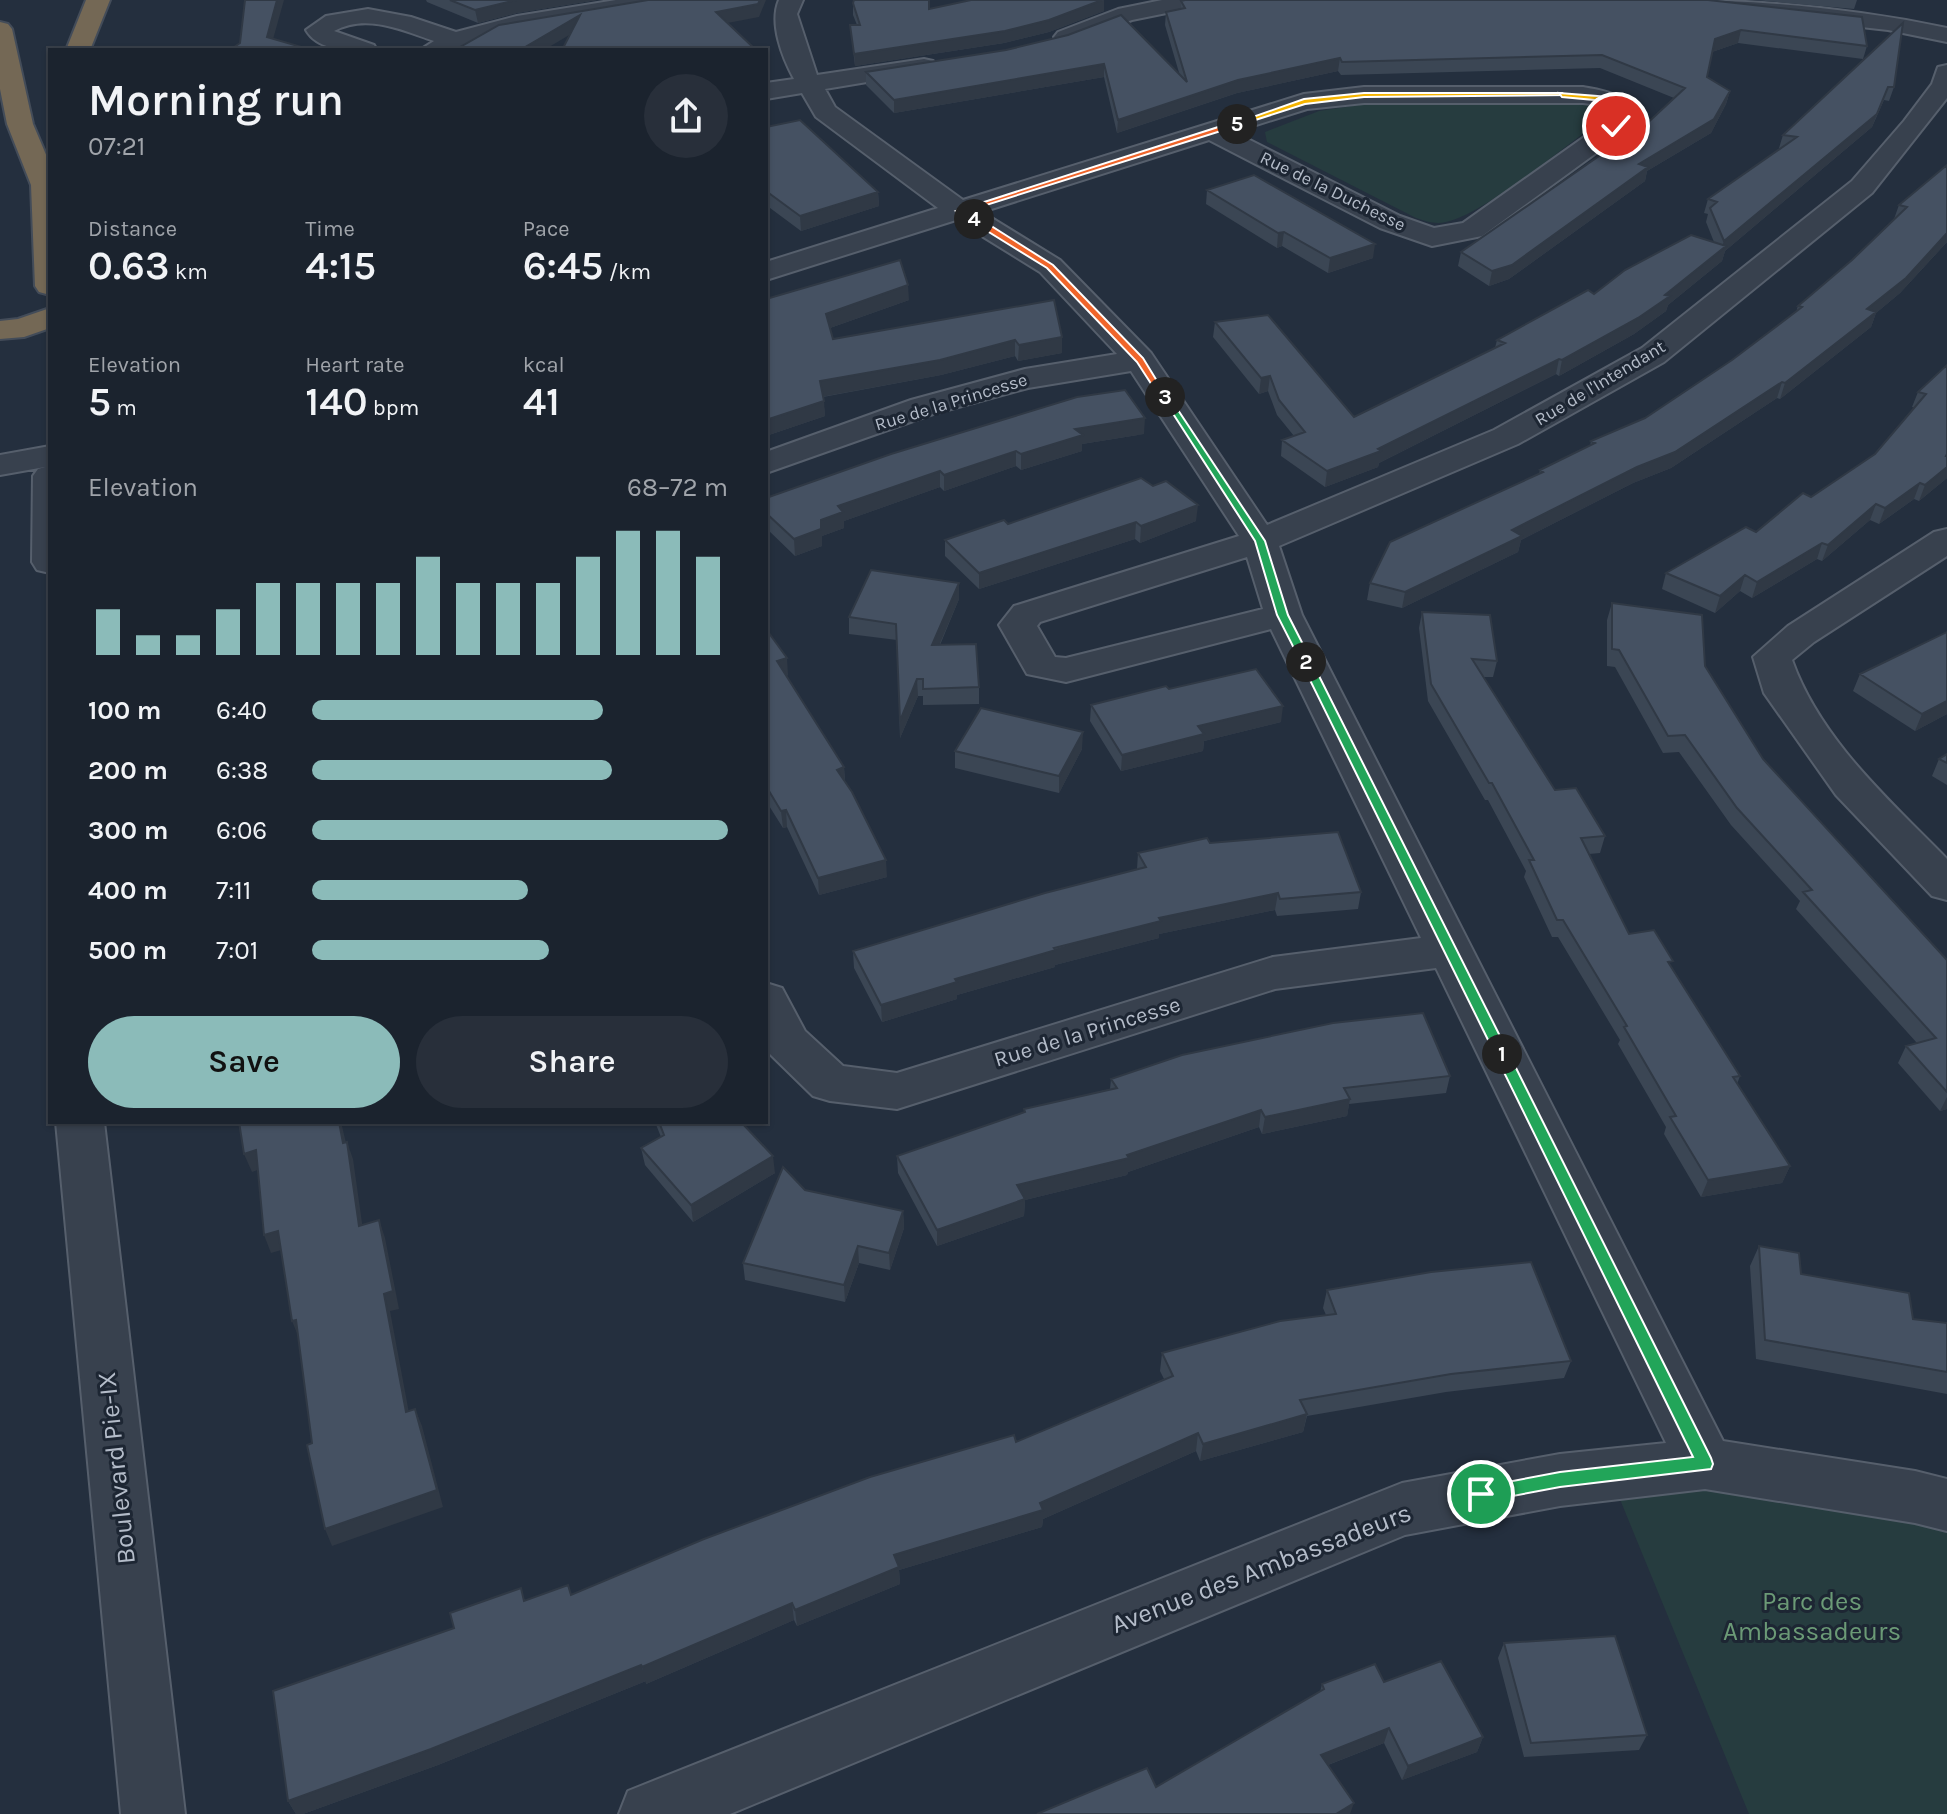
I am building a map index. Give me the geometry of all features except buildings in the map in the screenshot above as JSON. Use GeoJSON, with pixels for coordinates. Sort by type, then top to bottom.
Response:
{"type":"FeatureCollection","features":[{"type":"Feature","properties":{"kind":"highway"},"geometry":{"type":"LineString","coordinates":[[79,48],[98,0]]}},
{"type":"Feature","properties":{"kind":"highway"},"geometry":{"type":"LineString","coordinates":[[0,29],[20,124],[47,176],[48,213]]}},
{"type":"Feature","properties":{"kind":"highway"},"geometry":{"type":"LineString","coordinates":[[0,330],[24,328],[48,318]]}},
{"type":"Feature","properties":{"kind":"street"},"geometry":{"type":"LineString","coordinates":[[437,48],[515,23],[666,0]]}},
{"type":"Feature","properties":{"kind":"street"},"geometry":{"type":"LineString","coordinates":[[791,0],[785,14],[807,85],[825,112],[960,211],[1050,266],[1140,360],[1260,541],[1283,615],[1705,1464]]}},
{"type":"Feature","properties":{"kind":"street"},"geometry":{"type":"LineString","coordinates":[[1045,43],[1160,2],[1198,0]]}},
{"type":"Feature","properties":{"kind":"street"},"geometry":{"type":"LineString","coordinates":[[1682,0],[1887,12],[1947,35]]}},
{"type":"Feature","properties":{"kind":"street"},"geometry":{"type":"LineString","coordinates":[[360,48],[318,30],[348,14],[378,14],[455,40]]}},
{"type":"Feature","properties":{"kind":"street"},"geometry":{"type":"LineString","coordinates":[[768,91],[948,62]]}},
{"type":"Feature","properties":{"kind":"street","name":"Rue de l'Intendant"},"geometry":{"type":"LineString","coordinates":[[1283,615],[1066,670],[1041,666],[1018,625],[1027,614],[1260,541],[1506,437],[1653,355],[1862,187],[1913,127],[1944,84],[1947,72]]}},
{"type":"Feature","properties":{"kind":"street","name":"Rue de la Duchesse"},"geometry":{"type":"LineString","coordinates":[[768,270],[1304,102],[1364,95],[1583,95],[1607,99],[1619,111],[1616,126],[1472,230],[1432,237],[1390,222],[1213,132]]}},
{"type":"Feature","properties":{"kind":"street"},"geometry":{"type":"LineString","coordinates":[[796,117],[825,112]]}},
{"type":"Feature","properties":{"kind":"street","name":"Rue de la Princesse"},"geometry":{"type":"LineString","coordinates":[[768,462],[922,407],[1025,379],[1140,360]]}},
{"type":"Feature","properties":{"kind":"street"},"geometry":{"type":"LineString","coordinates":[[0,465],[48,456]]}},
{"type":"Feature","properties":{"kind":"street"},"geometry":{"type":"LineString","coordinates":[[1946,542],[1801,634],[1772,657],[1784,693],[1851,786],[1947,885]]}},
{"type":"Feature","properties":{"kind":"street","name":"Rue de la Princesse"},"geometry":{"type":"LineString","coordinates":[[768,1004],[787,1042],[830,1083],[897,1091],[1273,973],[1450,950]]}},
{"type":"Feature","properties":{"kind":"street","name":"Boulevard Pie-IX"},"geometry":{"type":"LineString","coordinates":[[80,1124],[153,1814]]}},
{"type":"Feature","properties":{"kind":"street","name":"Avenue des Ambassadeurs"},"geometry":{"type":"LineString","coordinates":[[651,1814],[1402,1509],[1560,1480],[1705,1464],[1915,1497],[1947,1505]]}},
{"type":"Feature","properties":{"kind":"green space"},"geometry":{"type":"Polygon","coordinates":[[[1586,98],[1607,110],[1600,121],[1502,194],[1462,217],[1442,223],[1416,218],[1267,142],[1265,132],[1319,111],[1386,101],[1586,98]]]}},
{"type":"Feature","properties":{"kind":"green space","name":"Parc des Ambassadeurs"},"geometry":{"type":"Polygon","coordinates":[[[1610,1475],[1947,1505],[1947,1814],[1749,1814],[1610,1475]]]}},
{"type":"Feature","properties":{"kind":"route"},"geometry":{"type":"LineString","coordinates":[[1481,1494],[1560,1480],[1705,1464],[1283,615],[1260,541],[1140,360],[1050,266],[960,211],[1304,102],[1364,95],[1583,95],[1607,99],[1619,111],[1616,126]]}}]}
